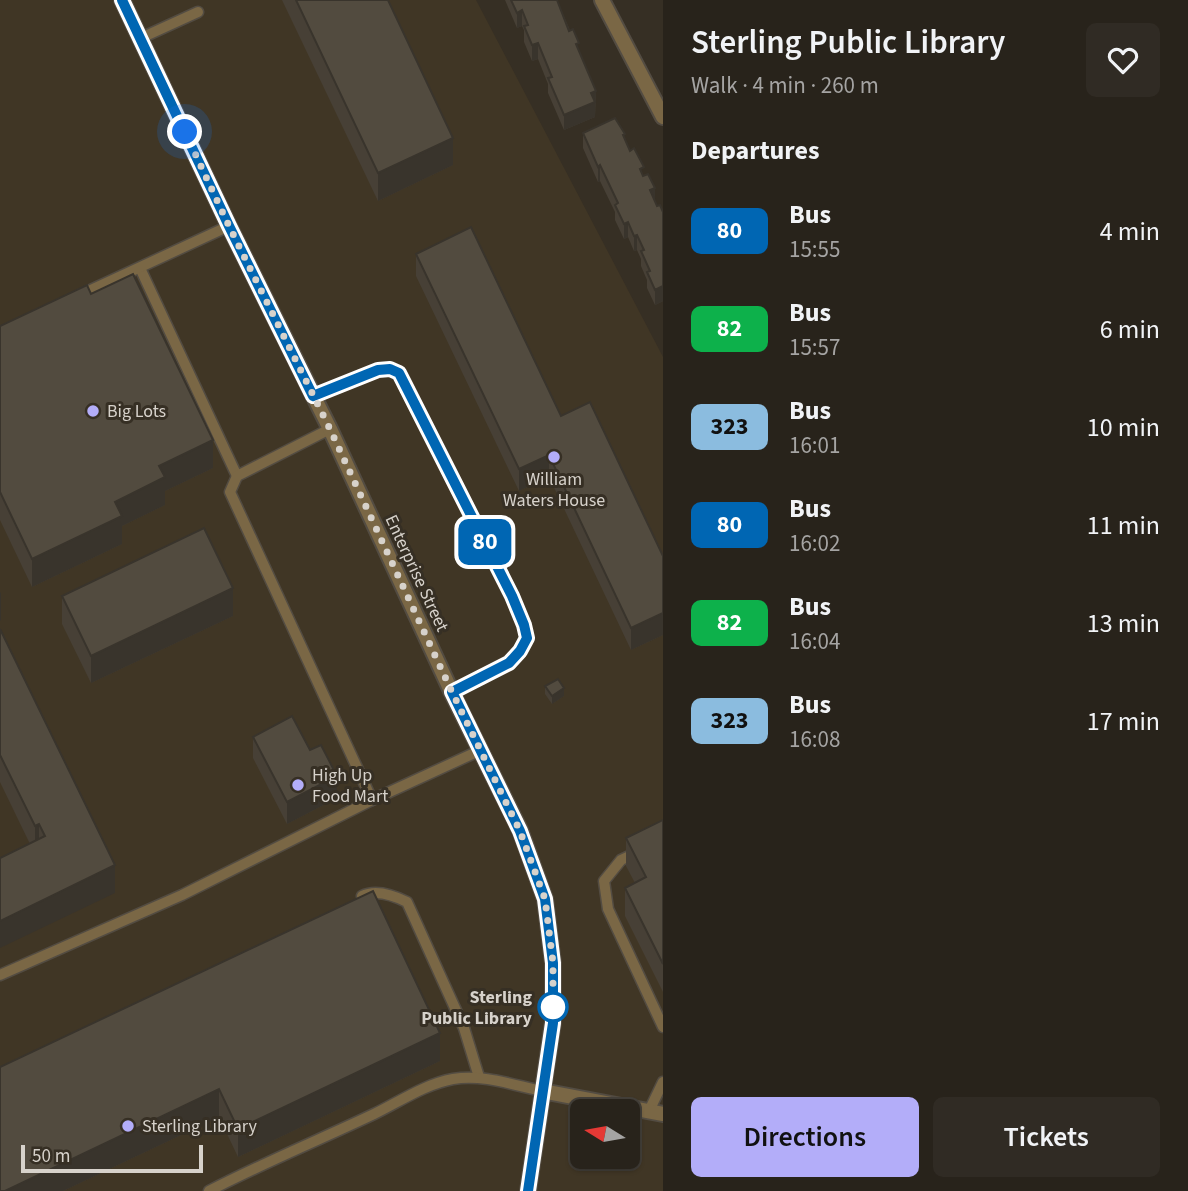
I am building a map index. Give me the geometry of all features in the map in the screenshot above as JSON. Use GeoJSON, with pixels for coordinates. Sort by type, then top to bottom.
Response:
{"type":"FeatureCollection","features":[{"type":"Feature","properties":{"kind":"street","name":"Enterprise Street"},"geometry":{"type":"LineString","coordinates":[[122,0],[229,226],[330,429],[520,831],[545,899],[553,963],[553,1023],[528,1191]]}},
{"type":"Feature","properties":{"kind":"street"},"geometry":{"type":"LineString","coordinates":[[601,0],[663,117]]}},
{"type":"Feature","properties":{"kind":"street"},"geometry":{"type":"LineString","coordinates":[[542,1091],[656,1112]]}},
{"type":"Feature","properties":{"kind":"lane"},"geometry":{"type":"LineString","coordinates":[[141,38],[198,12]]}},
{"type":"Feature","properties":{"kind":"lane"},"geometry":{"type":"LineString","coordinates":[[72,299],[229,226]]}},
{"type":"Feature","properties":{"kind":"lane"},"geometry":{"type":"LineString","coordinates":[[140,268],[237,476]]}},
{"type":"Feature","properties":{"kind":"lane"},"geometry":{"type":"LineString","coordinates":[[313,396],[378,370],[390,369],[399,373],[512,596],[527,638],[520,651],[509,663],[452,692]]}},
{"type":"Feature","properties":{"kind":"lane"},"geometry":{"type":"LineString","coordinates":[[330,429],[237,476],[230,492],[372,800]]}},
{"type":"Feature","properties":{"kind":"lane"},"geometry":{"type":"LineString","coordinates":[[0,975],[182,895],[372,800],[481,750]]}},
{"type":"Feature","properties":{"kind":"lane"},"geometry":{"type":"LineString","coordinates":[[642,850],[621,860],[604,881],[608,909],[663,1027]]}},
{"type":"Feature","properties":{"kind":"lane"},"geometry":{"type":"LineString","coordinates":[[357,898],[369,892],[394,895],[407,902],[464,1028],[479,1077]]}},
{"type":"Feature","properties":{"kind":"lane"},"geometry":{"type":"LineString","coordinates":[[209,1191],[255,1167],[451,1079],[479,1077],[542,1091]]}},
{"type":"Feature","properties":{"kind":"lane"},"geometry":{"type":"LineString","coordinates":[[656,1112],[663,1082]]}},
{"type":"Feature","properties":{"kind":"shaded area"},"geometry":{"type":"Polygon","coordinates":[[[0,0],[476,0],[663,357],[663,1191],[0,1191],[0,0]]]}},
{"type":"Feature","properties":{"kind":"building"},"geometry":{"type":"Polygon","coordinates":[[[296,0],[388,0],[453,138],[378,173],[296,0]]]}},
{"type":"Feature","properties":{"kind":"building"},"geometry":{"type":"Polygon","coordinates":[[[511,0],[557,0],[569,31],[573,29],[579,43],[576,44],[596,91],[591,93],[595,102],[564,115],[548,78],[552,77],[538,43],[532,45],[524,26],[528,25],[522,10],[517,13],[511,0]]]}},
{"type":"Feature","properties":{"kind":"building"},"geometry":{"type":"Polygon","coordinates":[[[615,118],[625,134],[623,135],[630,151],[634,148],[644,167],[640,169],[643,176],[648,174],[655,188],[650,190],[657,206],[660,205],[663,212],[663,286],[655,290],[641,251],[644,250],[628,222],[624,224],[615,205],[618,203],[583,133],[615,118]]]}},
{"type":"Feature","properties":{"kind":"building","name":"William Waters House"},"geometry":{"type":"Polygon","coordinates":[[[471,227],[561,416],[590,402],[663,556],[663,613],[631,628],[549,455],[519,469],[416,254],[471,227]]]}},
{"type":"Feature","properties":{"kind":"building","name":"Big Lots"},"geometry":{"type":"Polygon","coordinates":[[[133,274],[213,440],[159,466],[165,477],[115,502],[122,516],[32,559],[0,492],[0,326],[87,285],[91,294],[133,274]]]}},
{"type":"Feature","properties":{"kind":"building"},"geometry":{"type":"Polygon","coordinates":[[[204,528],[233,588],[91,656],[62,596],[204,528]]]}},
{"type":"Feature","properties":{"kind":"building"},"geometry":{"type":"Polygon","coordinates":[[[0,629],[115,865],[0,921],[0,858],[45,836],[39,824],[35,826],[0,755],[0,629]]]}},
{"type":"Feature","properties":{"kind":"building"},"geometry":{"type":"Polygon","coordinates":[[[558,679],[564,688],[552,696],[545,686],[558,679]]]}},
{"type":"Feature","properties":{"kind":"building"},"geometry":{"type":"Polygon","coordinates":[[[292,716],[310,750],[321,745],[337,776],[287,802],[253,737],[292,716]]]}},
{"type":"Feature","properties":{"kind":"building"},"geometry":{"type":"Polygon","coordinates":[[[663,820],[663,964],[625,888],[646,877],[626,838],[663,820]]]}},
{"type":"Feature","properties":{"kind":"building"},"geometry":{"type":"Polygon","coordinates":[[[373,891],[440,1033],[238,1129],[219,1089],[5,1191],[0,1191],[0,1067],[373,891]]]}},
{"type":"Feature","properties":{"kind":"bus line","name":"80"},"geometry":{"type":"LineString","coordinates":[[122,0],[313,396],[378,370],[390,369],[399,373],[512,596],[524,625],[527,638],[509,663],[452,692],[520,831],[545,899],[553,963],[553,1023],[528,1191]]}},
{"type":"Feature","properties":{"kind":"place","name":"Big Lots"},"geometry":{"type":"Point","coordinates":[93,411]}},
{"type":"Feature","properties":{"kind":"place","name":"William Waters House"},"geometry":{"type":"Point","coordinates":[554,457]}},
{"type":"Feature","properties":{"kind":"place","name":"High Up Food Mart"},"geometry":{"type":"Point","coordinates":[298,785]}},
{"type":"Feature","properties":{"kind":"place","name":"Sterling Public Library"},"geometry":{"type":"Point","coordinates":[553,1007]}},
{"type":"Feature","properties":{"kind":"place","name":"Sterling Library"},"geometry":{"type":"Point","coordinates":[128,1126]}},
{"type":"Feature","properties":{"kind":"route"},"geometry":{"type":"LineString","coordinates":[[185,132],[330,429],[520,831],[545,899],[553,963],[553,1007]]}}]}
